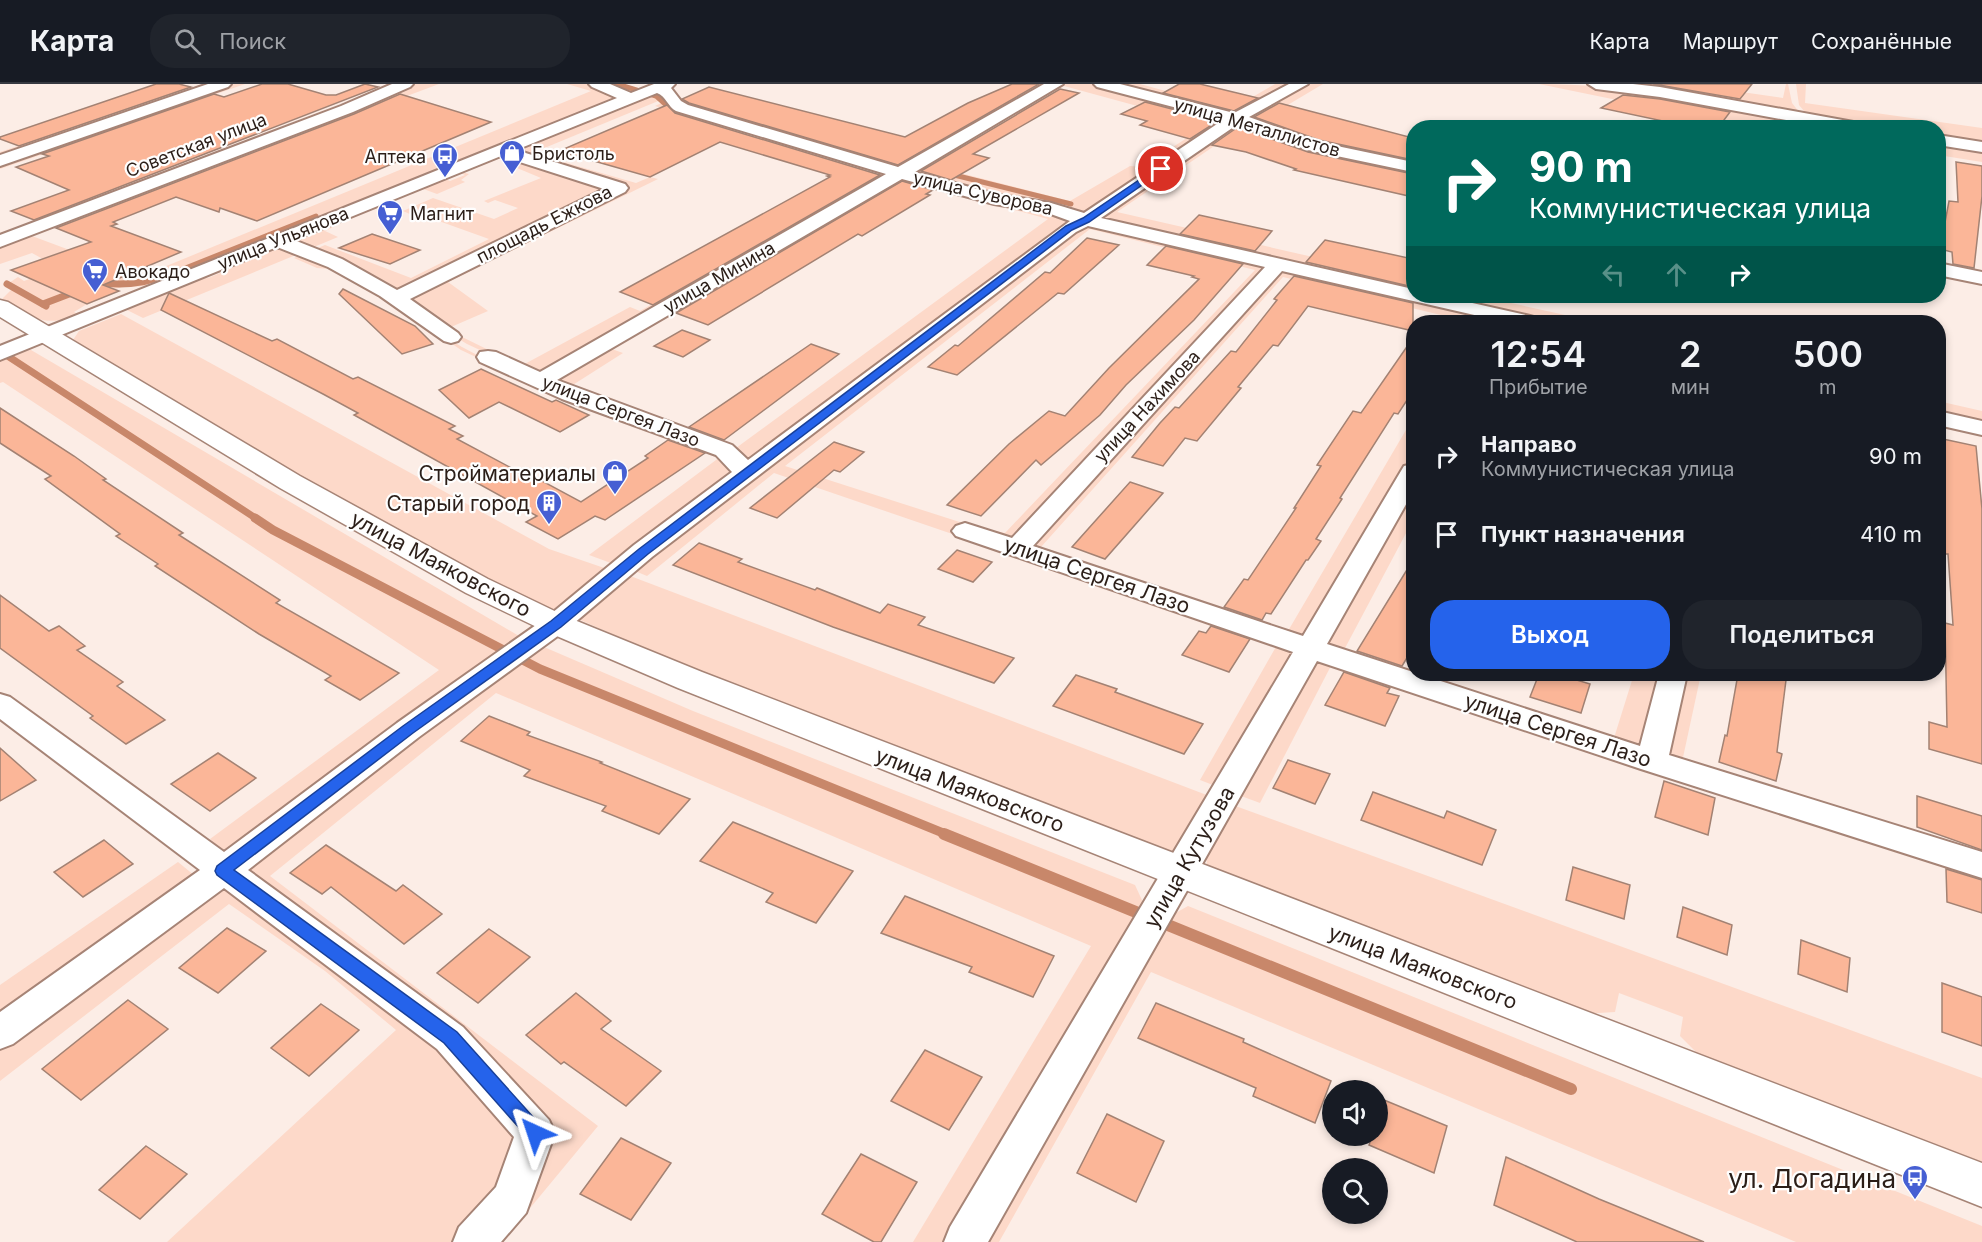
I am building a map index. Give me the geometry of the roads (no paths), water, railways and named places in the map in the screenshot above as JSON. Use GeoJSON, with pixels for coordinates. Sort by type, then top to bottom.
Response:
{"type":"FeatureCollection","features":[{"type":"Feature","properties":{"kind":"main road","name":"улица Маяковского"},"geometry":{"type":"LineString","coordinates":[[0,307],[290,482],[477,586],[556,624],[690,680],[1982,1185]]}},
{"type":"Feature","properties":{"kind":"street"},"geometry":{"type":"LineString","coordinates":[[0,161],[223,84]]}},
{"type":"Feature","properties":{"kind":"street","name":"Советская улица"},"geometry":{"type":"LineString","coordinates":[[0,241],[347,109],[405,84]]}},
{"type":"Feature","properties":{"kind":"street"},"geometry":{"type":"LineString","coordinates":[[597,84],[631,99]]}},
{"type":"Feature","properties":{"kind":"street","name":"улица Минина"},"geometry":{"type":"LineString","coordinates":[[540,381],[1055,84]]}},
{"type":"Feature","properties":{"kind":"street","name":"улица Металлистов"},"geometry":{"type":"LineString","coordinates":[[1102,84],[1236,118],[1314,146],[1406,165]]}},
{"type":"Feature","properties":{"kind":"street"},"geometry":{"type":"LineString","coordinates":[[0,1033],[223,871],[408,730],[556,624],[643,551],[1069,228],[1086,220],[1236,118],[1300,84]]}},
{"type":"Feature","properties":{"kind":"street"},"geometry":{"type":"LineString","coordinates":[[1596,84],[1660,92],[1815,120]]}},
{"type":"Feature","properties":{"kind":"street","name":"улица Ульянова"},"geometry":{"type":"LineString","coordinates":[[0,354],[662,86]]}},
{"type":"Feature","properties":{"kind":"street","name":"улица Суворова"},"geometry":{"type":"LineString","coordinates":[[662,86],[669,92],[675,104],[682,108],[899,173],[994,199],[1051,208],[1086,220],[1406,296]]}},
{"type":"Feature","properties":{"kind":"street"},"geometry":{"type":"LineString","coordinates":[[1946,141],[1982,147]]}},
{"type":"Feature","properties":{"kind":"street","name":"площадь Ежкова"},"geometry":{"type":"LineString","coordinates":[[396,298],[619,188],[501,151]]}},
{"type":"Feature","properties":{"kind":"street"},"geometry":{"type":"LineString","coordinates":[[277,240],[335,263],[396,298],[451,337]]}},
{"type":"Feature","properties":{"kind":"street","name":"улица Нахимова"},"geometry":{"type":"LineString","coordinates":[[1017,548],[1277,265]]}},
{"type":"Feature","properties":{"kind":"street"},"geometry":{"type":"LineString","coordinates":[[1946,270],[1982,278]]}},
{"type":"Feature","properties":{"kind":"street","name":"улица Суворова"},"geometry":{"type":"LineString","coordinates":[[1435,303],[1485,315]]}},
{"type":"Feature","properties":{"kind":"street","name":"улица Сергея Лазо"},"geometry":{"type":"LineString","coordinates":[[488,357],[570,394],[724,450],[738,463],[745,474]]}},
{"type":"Feature","properties":{"kind":"street"},"geometry":{"type":"LineString","coordinates":[[1946,420],[1982,428]]}},
{"type":"Feature","properties":{"kind":"street","name":"улица Кутузова"},"geometry":{"type":"LineString","coordinates":[[964,1242],[1181,873],[1308,648],[1406,483]]}},
{"type":"Feature","properties":{"kind":"street","name":"улица Сергея Лазо"},"geometry":{"type":"LineString","coordinates":[[965,531],[1406,680]]}},
{"type":"Feature","properties":{"kind":"street","name":"улица Сергея Лазо"},"geometry":{"type":"LineString","coordinates":[[1408,681],[1982,865]]}},
{"type":"Feature","properties":{"kind":"street"},"geometry":{"type":"LineString","coordinates":[[1652,761],[1671,681]]}},
{"type":"Feature","properties":{"kind":"street"},"geometry":{"type":"LineString","coordinates":[[0,704],[450,1038],[535,1133],[512,1199],[474,1242]]}},
{"type":"Feature","properties":{"kind":"waterway"},"geometry":{"type":"LineString","coordinates":[[617,84],[656,96],[666,105],[690,105],[764,125]]}},
{"type":"Feature","properties":{"kind":"waterway"},"geometry":{"type":"LineString","coordinates":[[890,159],[1071,204]]}},
{"type":"Feature","properties":{"kind":"waterway"},"geometry":{"type":"LineString","coordinates":[[168,275],[316,216]]}},
{"type":"Feature","properties":{"kind":"waterway"},"geometry":{"type":"LineString","coordinates":[[98,282],[135,283],[172,273]]}},
{"type":"Feature","properties":{"kind":"waterway"},"geometry":{"type":"LineString","coordinates":[[7,284],[46,306]]}},
{"type":"Feature","properties":{"kind":"waterway"},"geometry":{"type":"LineString","coordinates":[[43,304],[77,291]]}},
{"type":"Feature","properties":{"kind":"waterway"},"geometry":{"type":"LineString","coordinates":[[0,351],[257,519]]}},
{"type":"Feature","properties":{"kind":"waterway"},"geometry":{"type":"LineString","coordinates":[[255,518],[273,530],[540,669],[948,835]]}},
{"type":"Feature","properties":{"kind":"waterway"},"geometry":{"type":"LineString","coordinates":[[944,834],[1571,1089]]}},
{"type":"Feature","properties":{"kind":"place","name":"Бристоль"},"geometry":{"type":"Point","coordinates":[512,176]}},
{"type":"Feature","properties":{"kind":"place","name":"Аптека"},"geometry":{"type":"Point","coordinates":[445,179]}},
{"type":"Feature","properties":{"kind":"place","name":"Магнит"},"geometry":{"type":"Point","coordinates":[390,236]}},
{"type":"Feature","properties":{"kind":"place","name":"Авокадо"},"geometry":{"type":"Point","coordinates":[95,294]}},
{"type":"Feature","properties":{"kind":"place","name":"Стройматериалы"},"geometry":{"type":"Point","coordinates":[615,496]}},
{"type":"Feature","properties":{"kind":"place","name":"Старый город"},"geometry":{"type":"Point","coordinates":[549,526]}},
{"type":"Feature","properties":{"kind":"place","name":"ул. Догадина"},"geometry":{"type":"Point","coordinates":[1915,1201]}}]}
